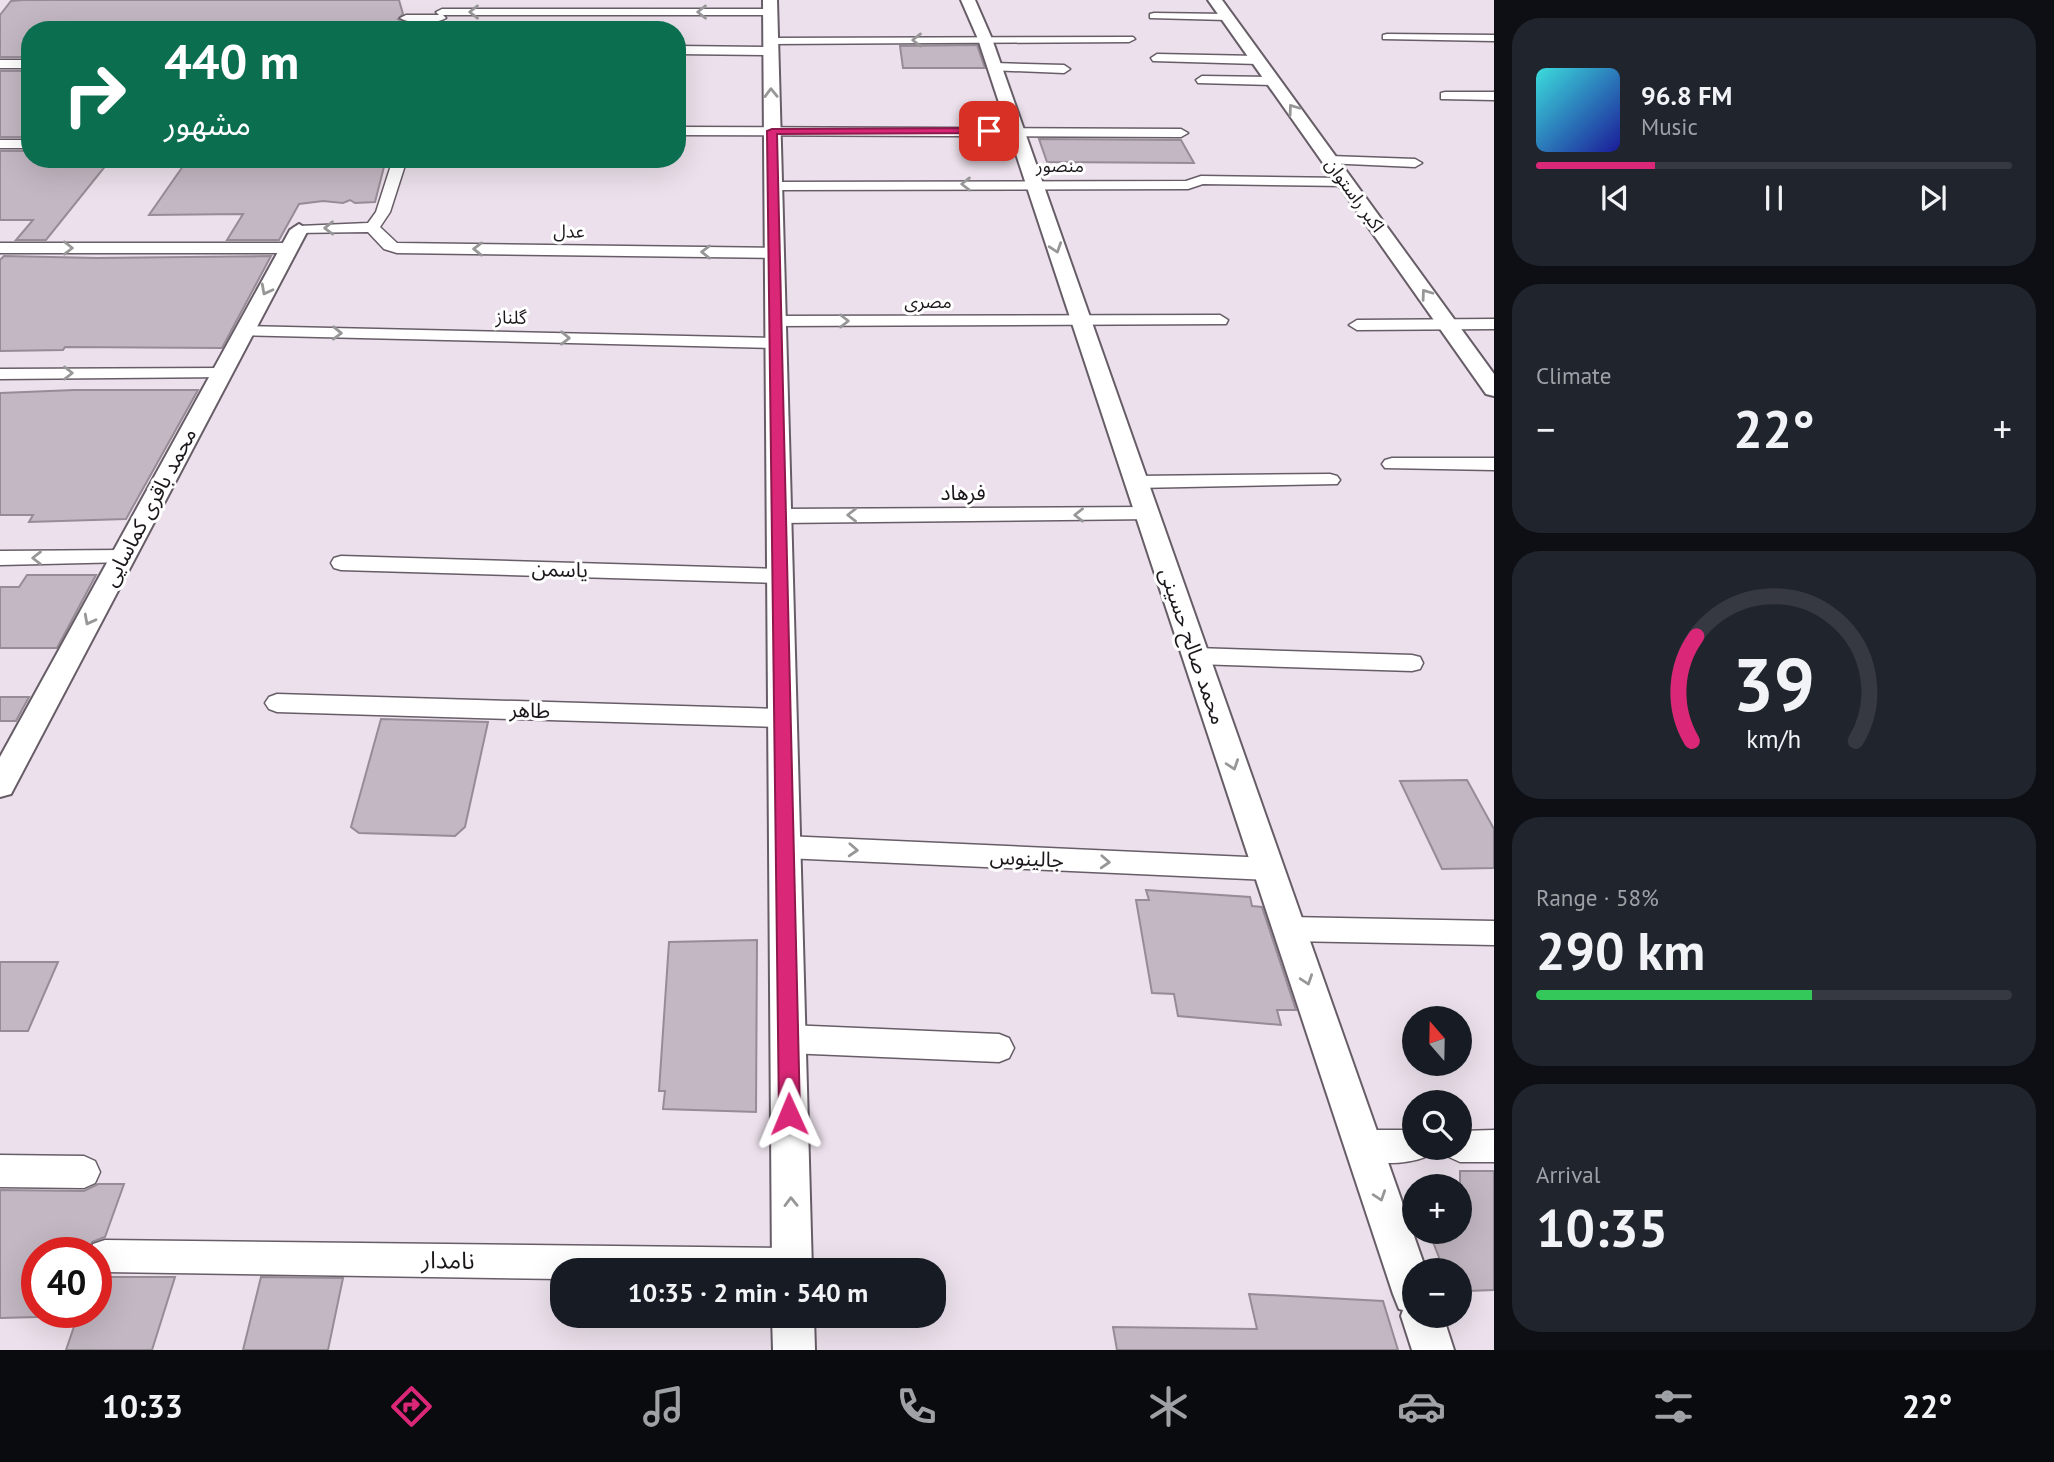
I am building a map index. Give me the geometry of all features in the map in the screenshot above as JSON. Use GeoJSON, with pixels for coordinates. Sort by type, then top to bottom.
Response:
{"type":"FeatureCollection","features":[{"type":"Feature","properties":{"kind":"street"},"geometry":{"type":"LineString","coordinates":[[436,0],[440,20]]}},
{"type":"Feature","properties":{"kind":"street"},"geometry":{"type":"LineString","coordinates":[[658,12],[661,0]]}},
{"type":"Feature","properties":{"kind":"street","name":"محمد صالح حسینی"},"geometry":{"type":"LineString","coordinates":[[968,0],[995,67],[1402,1259]]}},
{"type":"Feature","properties":{"kind":"street","name":"اکبر راستوان"},"geometry":{"type":"LineString","coordinates":[[1216,0],[1494,389]]}},
{"type":"Feature","properties":{"kind":"street"},"geometry":{"type":"LineString","coordinates":[[406,18],[440,20],[770,6],[792,1258]]}},
{"type":"Feature","properties":{"kind":"street"},"geometry":{"type":"LineString","coordinates":[[1154,16],[1227,17]]}},
{"type":"Feature","properties":{"kind":"street"},"geometry":{"type":"LineString","coordinates":[[1387,37],[1494,38]]}},
{"type":"Feature","properties":{"kind":"street"},"geometry":{"type":"LineString","coordinates":[[686,50],[985,39],[1129,39]]}},
{"type":"Feature","properties":{"kind":"street"},"geometry":{"type":"LineString","coordinates":[[1157,58],[1258,60]]}},
{"type":"Feature","properties":{"kind":"street"},"geometry":{"type":"LineString","coordinates":[[0,64],[21,64]]}},
{"type":"Feature","properties":{"kind":"street"},"geometry":{"type":"LineString","coordinates":[[995,67],[1064,69]]}},
{"type":"Feature","properties":{"kind":"street"},"geometry":{"type":"LineString","coordinates":[[1202,80],[1274,81]]}},
{"type":"Feature","properties":{"kind":"street"},"geometry":{"type":"LineString","coordinates":[[1444,96],[1494,96]]}},
{"type":"Feature","properties":{"kind":"street"},"geometry":{"type":"LineString","coordinates":[[686,131],[1181,133]]}},
{"type":"Feature","properties":{"kind":"street"},"geometry":{"type":"LineString","coordinates":[[0,144],[21,145]]}},
{"type":"Feature","properties":{"kind":"street"},"geometry":{"type":"LineString","coordinates":[[1330,160],[1415,163]]}},
{"type":"Feature","properties":{"kind":"street"},"geometry":{"type":"LineString","coordinates":[[0,248],[294,239],[372,228],[383,212],[397,168]]}},
{"type":"Feature","properties":{"kind":"street","name":"منصور"},"geometry":{"type":"LineString","coordinates":[[773,186],[1188,185],[1201,180],[1345,182]]}},
{"type":"Feature","properties":{"kind":"street","name":"عدل"},"geometry":{"type":"LineString","coordinates":[[372,228],[389,246],[397,248],[774,253]]}},
{"type":"Feature","properties":{"kind":"street","name":"محمد باقری کماسایی"},"geometry":{"type":"LineString","coordinates":[[0,785],[294,239]]}},
{"type":"Feature","properties":{"kind":"street"},"geometry":{"type":"LineString","coordinates":[[1081,321],[1220,320]]}},
{"type":"Feature","properties":{"kind":"street","name":"مصری"},"geometry":{"type":"LineString","coordinates":[[776,332],[1081,321]]}},
{"type":"Feature","properties":{"kind":"street"},"geometry":{"type":"LineString","coordinates":[[1357,325],[1494,324]]}},
{"type":"Feature","properties":{"kind":"street","name":"گلناز"},"geometry":{"type":"LineString","coordinates":[[244,331],[776,332]]}},
{"type":"Feature","properties":{"kind":"street"},"geometry":{"type":"LineString","coordinates":[[0,374],[222,373]]}},
{"type":"Feature","properties":{"kind":"street"},"geometry":{"type":"LineString","coordinates":[[1392,464],[1494,464]]}},
{"type":"Feature","properties":{"kind":"street"},"geometry":{"type":"LineString","coordinates":[[1136,482],[1330,480]]}},
{"type":"Feature","properties":{"kind":"street","name":"فرهاد"},"geometry":{"type":"LineString","coordinates":[[779,516],[1147,514]]}},
{"type":"Feature","properties":{"kind":"street"},"geometry":{"type":"LineString","coordinates":[[0,558],[122,558]]}},
{"type":"Feature","properties":{"kind":"street","name":"یاسمن"},"geometry":{"type":"LineString","coordinates":[[341,562],[780,576]]}},
{"type":"Feature","properties":{"kind":"street"},"geometry":{"type":"LineString","coordinates":[[1196,656],[1412,663]]}},
{"type":"Feature","properties":{"kind":"street","name":"طاهر"},"geometry":{"type":"LineString","coordinates":[[278,703],[783,718]]}},
{"type":"Feature","properties":{"kind":"street","name":"جالینوس"},"geometry":{"type":"LineString","coordinates":[[785,847],[1269,869]]}},
{"type":"Feature","properties":{"kind":"street"},"geometry":{"type":"LineString","coordinates":[[1289,929],[1494,933]]}},
{"type":"Feature","properties":{"kind":"street"},"geometry":{"type":"LineString","coordinates":[[788,1038],[999,1048]]}},
{"type":"Feature","properties":{"kind":"street"},"geometry":{"type":"LineString","coordinates":[[1363,1146],[1402,1146]]}},
{"type":"Feature","properties":{"kind":"street"},"geometry":{"type":"LineString","coordinates":[[1472,1146],[1494,1146]]}},
{"type":"Feature","properties":{"kind":"street"},"geometry":{"type":"LineString","coordinates":[[0,1171],[84,1172]]}},
{"type":"Feature","properties":{"kind":"street","name":"نامدار"},"geometry":{"type":"LineString","coordinates":[[112,1256],[550,1264]]}},
{"type":"Feature","properties":{"kind":"street"},"geometry":{"type":"LineString","coordinates":[[793,1328],[794,1350]]}},
{"type":"Feature","properties":{"kind":"street"},"geometry":{"type":"LineString","coordinates":[[1426,1328],[1433,1350]]}},
{"type":"Feature","properties":{"kind":"building"},"geometry":{"type":"Polygon","coordinates":[[[399,0],[403,14],[398,19],[402,21],[21,21],[21,57],[0,57],[0,15],[11,1],[399,0]]]}},
{"type":"Feature","properties":{"kind":"building"},"geometry":{"type":"Polygon","coordinates":[[[977,45],[985,68],[903,68],[900,46],[977,45]]]}},
{"type":"Feature","properties":{"kind":"building"},"geometry":{"type":"Polygon","coordinates":[[[0,71],[21,71],[21,137],[0,137],[0,71]]]}},
{"type":"Feature","properties":{"kind":"building"},"geometry":{"type":"Polygon","coordinates":[[[1039,139],[1181,140],[1194,163],[1047,162],[1039,139]]]}},
{"type":"Feature","properties":{"kind":"building"},"geometry":{"type":"Polygon","coordinates":[[[0,151],[21,151],[21,168],[104,168],[46,240],[16,240],[33,220],[0,220],[0,151]]]}},
{"type":"Feature","properties":{"kind":"building"},"geometry":{"type":"Polygon","coordinates":[[[182,168],[384,168],[375,202],[355,203],[350,200],[343,203],[323,201],[299,204],[279,240],[227,240],[243,214],[149,215],[182,168]]]}},
{"type":"Feature","properties":{"kind":"building"},"geometry":{"type":"Polygon","coordinates":[[[4,256],[271,256],[222,348],[65,347],[63,350],[0,351],[0,260],[4,256]]]}},
{"type":"Feature","properties":{"kind":"building"},"geometry":{"type":"Polygon","coordinates":[[[198,390],[126,519],[29,522],[33,515],[0,515],[0,393],[198,390]]]}},
{"type":"Feature","properties":{"kind":"building"},"geometry":{"type":"Polygon","coordinates":[[[27,575],[96,575],[57,648],[0,648],[0,587],[19,587],[27,575]]]}},
{"type":"Feature","properties":{"kind":"building"},"geometry":{"type":"Polygon","coordinates":[[[0,697],[29,697],[16,721],[0,721],[0,697]]]}},
{"type":"Feature","properties":{"kind":"building"},"geometry":{"type":"Polygon","coordinates":[[[381,719],[488,722],[465,827],[455,836],[359,833],[351,827],[381,719]]]}},
{"type":"Feature","properties":{"kind":"building"},"geometry":{"type":"Polygon","coordinates":[[[1467,780],[1494,829],[1494,868],[1442,869],[1400,781],[1467,780]]]}},
{"type":"Feature","properties":{"kind":"building"},"geometry":{"type":"Polygon","coordinates":[[[1146,890],[1250,897],[1252,906],[1262,907],[1296,1010],[1277,1010],[1281,1025],[1178,1016],[1174,994],[1152,993],[1136,900],[1149,900],[1146,890]]]}},
{"type":"Feature","properties":{"kind":"building"},"geometry":{"type":"Polygon","coordinates":[[[757,940],[756,1112],[663,1109],[665,1091],[659,1091],[669,942],[757,940]]]}},
{"type":"Feature","properties":{"kind":"building"},"geometry":{"type":"Polygon","coordinates":[[[0,962],[58,962],[28,1031],[0,1031],[0,962]]]}},
{"type":"Feature","properties":{"kind":"building"},"geometry":{"type":"Polygon","coordinates":[[[1460,1171],[1494,1171],[1494,1290],[1472,1291],[1472,1258],[1439,1258],[1434,1244],[1472,1244],[1472,1174],[1460,1174],[1460,1171]]]}},
{"type":"Feature","properties":{"kind":"building"},"geometry":{"type":"Polygon","coordinates":[[[98,1184],[124,1184],[105,1237],[21,1237],[21,1317],[0,1318],[0,1190],[84,1191],[98,1184]]]}},
{"type":"Feature","properties":{"kind":"building"},"geometry":{"type":"Polygon","coordinates":[[[112,1277],[175,1277],[152,1350],[66,1350],[74,1328],[112,1328],[112,1277]]]}},
{"type":"Feature","properties":{"kind":"building"},"geometry":{"type":"Polygon","coordinates":[[[261,1277],[343,1278],[328,1350],[243,1350],[261,1277]]]}},
{"type":"Feature","properties":{"kind":"building"},"geometry":{"type":"Polygon","coordinates":[[[1249,1294],[1383,1301],[1398,1350],[1117,1350],[1113,1327],[1257,1329],[1249,1294]]]}},
{"type":"Feature","properties":{"kind":"route"},"geometry":{"type":"LineString","coordinates":[[789,1114],[772,131],[989,131]]}}]}
